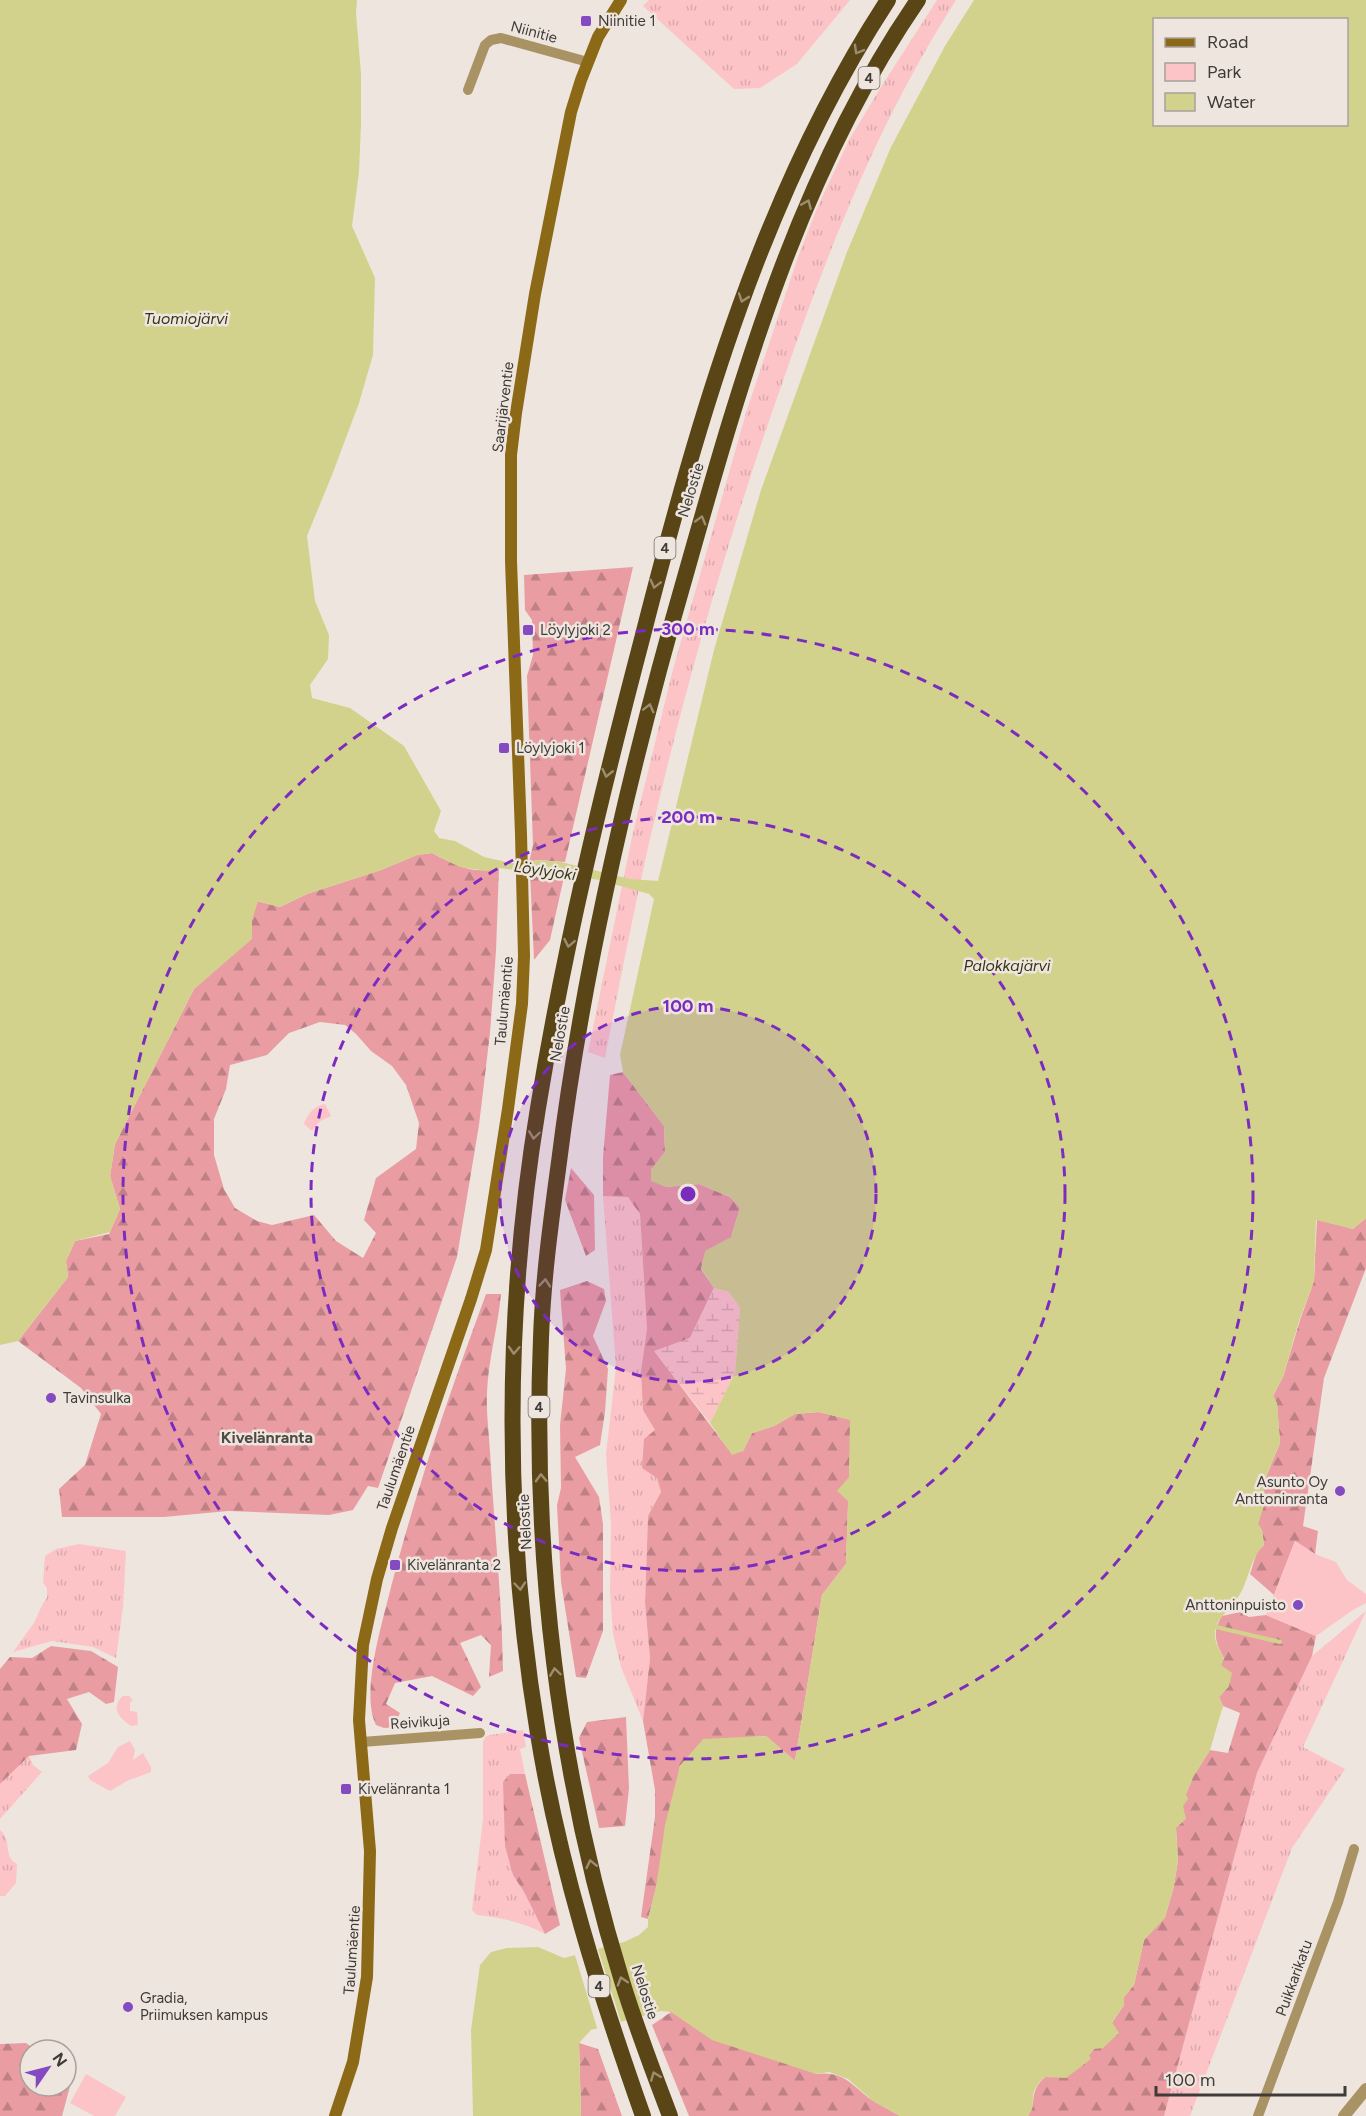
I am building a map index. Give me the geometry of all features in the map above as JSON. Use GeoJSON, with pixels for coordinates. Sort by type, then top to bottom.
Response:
{"type":"FeatureCollection","features":[{"type":"Feature","properties":{"kind":"highway","name":"Nelostie"},"geometry":{"type":"LineString","coordinates":[[643,2116],[580,1928],[538,1738],[527,1660],[517,1556],[513,1462],[514,1360],[519,1269],[528,1184],[537,1111],[581,885],[609,761],[666,544],[701,428],[746,288],[784,194],[811,134],[888,0]]}},
{"type":"Feature","properties":{"kind":"highway","name":"Nelostie"},"geometry":{"type":"LineString","coordinates":[[670,2116],[640,2037],[604,1921],[571,1775],[553,1654],[542,1514],[539,1427],[541,1333],[554,1202],[581,1014],[611,867],[659,667],[703,510],[768,305],[826,159],[870,77],[918,0]]}},
{"type":"Feature","properties":{"kind":"main road","name":"Saarijärventie"},"geometry":{"type":"LineString","coordinates":[[521,840],[512,567],[511,455],[524,358],[571,112],[598,37],[621,0]]}},
{"type":"Feature","properties":{"kind":"main road","name":"Taulumäentie"},"geometry":{"type":"LineString","coordinates":[[335,2116],[353,2062],[367,1977],[370,1851],[359,1720],[363,1645],[376,1579],[486,1250],[522,1004],[524,956],[521,840]]}},
{"type":"Feature","properties":{"kind":"street","name":"Niinitie"},"geometry":{"type":"LineString","coordinates":[[468,90],[485,45],[491,40],[501,38],[588,62]]}},
{"type":"Feature","properties":{"kind":"street","name":"Reivikuja"},"geometry":{"type":"LineString","coordinates":[[362,1742],[480,1733]]}},
{"type":"Feature","properties":{"kind":"street","name":"Puikkarikatu"},"geometry":{"type":"LineString","coordinates":[[1258,2116],[1338,1902],[1354,1849]]}},
{"type":"Feature","properties":{"kind":"street"},"geometry":{"type":"LineString","coordinates":[[1344,2116],[1366,2089]]}},
{"type":"Feature","properties":{"kind":"green space"},"geometry":{"type":"Polygon","coordinates":[[[649,0],[850,0],[797,64],[760,88],[734,89],[643,6],[649,0]]]}},
{"type":"Feature","properties":{"kind":"green space"},"geometry":{"type":"Polygon","coordinates":[[[937,0],[956,0],[929,44],[880,136],[838,232],[801,329],[745,493],[693,667],[663,784],[637,896],[605,1058],[588,1052],[632,837],[672,673],[746,413],[799,254],[818,206],[849,140],[937,0]]]}},
{"type":"Feature","properties":{"kind":"green space"},"geometry":{"type":"Polygon","coordinates":[[[633,567],[565,862],[536,860],[529,863],[533,845],[527,676],[533,655],[532,620],[525,610],[524,575],[633,567]]]}},
{"type":"Feature","properties":{"kind":"green space"},"geometry":{"type":"Polygon","coordinates":[[[432,853],[456,865],[472,869],[499,868],[496,951],[490,1033],[479,1125],[457,1257],[378,1488],[368,1486],[353,1510],[329,1515],[228,1511],[164,1517],[62,1517],[59,1489],[85,1465],[101,1414],[81,1388],[18,1341],[68,1277],[66,1261],[75,1241],[109,1234],[120,1209],[110,1176],[115,1144],[194,989],[251,939],[252,920],[257,901],[280,907],[307,894],[381,870],[417,855],[432,853]],[[320,1022],[289,1033],[267,1055],[230,1065],[226,1089],[214,1119],[214,1155],[224,1189],[235,1208],[257,1221],[272,1225],[314,1215],[336,1241],[363,1258],[376,1233],[364,1220],[376,1178],[416,1149],[419,1123],[406,1085],[392,1066],[371,1051],[345,1025],[320,1022]]]}},
{"type":"Feature","properties":{"kind":"green space"},"geometry":{"type":"Polygon","coordinates":[[[530,873],[558,880],[564,877],[550,940],[534,960],[530,873]]]}},
{"type":"Feature","properties":{"kind":"green space"},"geometry":{"type":"Polygon","coordinates":[[[623,1072],[664,1126],[665,1152],[651,1170],[666,1187],[699,1184],[730,1197],[740,1208],[731,1237],[701,1269],[714,1288],[690,1338],[655,1352],[732,1454],[743,1451],[752,1433],[774,1426],[795,1414],[819,1412],[851,1420],[846,1564],[822,1595],[795,1761],[766,1736],[703,1740],[680,1766],[648,1919],[641,1917],[655,1817],[655,1790],[643,1721],[650,1658],[645,1603],[648,1516],[661,1492],[657,1478],[642,1468],[644,1439],[655,1430],[643,1410],[641,1371],[647,1329],[640,1214],[628,1197],[603,1196],[603,1157],[610,1075],[623,1072]]]}},
{"type":"Feature","properties":{"kind":"green space"},"geometry":{"type":"Polygon","coordinates":[[[325,1104],[331,1116],[320,1121],[312,1131],[304,1124],[315,1108],[325,1104]]]}},
{"type":"Feature","properties":{"kind":"green space"},"geometry":{"type":"Polygon","coordinates":[[[571,1168],[594,1195],[595,1250],[586,1256],[565,1200],[571,1168]]]}},
{"type":"Feature","properties":{"kind":"green space"},"geometry":{"type":"Polygon","coordinates":[[[603,1196],[628,1196],[640,1214],[647,1329],[641,1371],[655,1430],[657,1478],[661,1492],[648,1516],[645,1603],[650,1658],[643,1721],[621,1667],[613,1634],[610,1592],[611,1525],[606,1454],[616,1367],[603,1196]]]}},
{"type":"Feature","properties":{"kind":"green space"},"geometry":{"type":"Polygon","coordinates":[[[1366,1218],[1366,1268],[1324,1378],[1303,1526],[1318,1531],[1315,1554],[1295,1541],[1274,1595],[1250,1574],[1257,1552],[1264,1545],[1262,1530],[1258,1524],[1262,1487],[1280,1443],[1277,1404],[1273,1396],[1283,1377],[1314,1281],[1317,1219],[1353,1229],[1366,1218]]]}},
{"type":"Feature","properties":{"kind":"green space"},"geometry":{"type":"Polygon","coordinates":[[[587,1281],[604,1289],[606,1301],[593,1336],[608,1369],[600,1445],[575,1457],[599,1497],[603,1524],[603,1631],[586,1678],[576,1677],[561,1582],[557,1505],[561,1488],[560,1425],[566,1369],[560,1290],[587,1281]]]}},
{"type":"Feature","properties":{"kind":"green space"},"geometry":{"type":"Polygon","coordinates":[[[714,1288],[729,1292],[740,1308],[735,1373],[710,1423],[654,1351],[690,1338],[714,1288]]]}},
{"type":"Feature","properties":{"kind":"green space"},"geometry":{"type":"Polygon","coordinates":[[[486,1294],[501,1294],[489,1368],[487,1400],[500,1589],[503,1671],[489,1677],[491,1645],[481,1635],[460,1643],[481,1687],[473,1696],[432,1676],[395,1683],[386,1704],[400,1713],[393,1727],[384,1728],[376,1725],[370,1697],[373,1663],[381,1628],[421,1483],[486,1294]]]}},
{"type":"Feature","properties":{"kind":"green space"},"geometry":{"type":"Polygon","coordinates":[[[1295,1541],[1315,1554],[1336,1562],[1347,1580],[1366,1594],[1366,1603],[1316,1636],[1266,1615],[1295,1541]]]}},
{"type":"Feature","properties":{"kind":"green space"},"geometry":{"type":"Polygon","coordinates":[[[79,1544],[126,1551],[123,1607],[116,1658],[93,1647],[52,1641],[13,1652],[34,1623],[47,1598],[47,1588],[43,1583],[45,1556],[56,1549],[79,1544]]]}},
{"type":"Feature","properties":{"kind":"green space"},"geometry":{"type":"Polygon","coordinates":[[[1366,1611],[1303,1747],[1345,1769],[1292,1848],[1190,2116],[1164,2116],[1257,1773],[1312,1656],[1366,1611]]]}},
{"type":"Feature","properties":{"kind":"green space"},"geometry":{"type":"Polygon","coordinates":[[[1240,1612],[1249,1617],[1266,1615],[1316,1636],[1312,1656],[1257,1773],[1164,2116],[1028,2116],[1040,2082],[1059,2068],[1089,2055],[1094,2049],[1124,2005],[1124,1997],[1134,1985],[1144,1940],[1165,1917],[1178,1861],[1176,1828],[1186,1794],[1193,1777],[1210,1750],[1228,1753],[1240,1713],[1223,1706],[1219,1697],[1229,1686],[1221,1665],[1224,1658],[1218,1647],[1216,1632],[1222,1616],[1240,1612]]]}},
{"type":"Feature","properties":{"kind":"green space"},"geometry":{"type":"Polygon","coordinates":[[[51,1646],[91,1651],[118,1667],[114,1702],[106,1704],[89,1692],[67,1699],[82,1724],[76,1750],[29,1756],[0,1784],[0,1669],[10,1657],[32,1658],[51,1646]]]}},
{"type":"Feature","properties":{"kind":"green space"},"geometry":{"type":"Polygon","coordinates":[[[123,1696],[129,1696],[133,1700],[130,1703],[130,1711],[137,1712],[138,1725],[131,1726],[118,1712],[117,1704],[123,1696]]]}},
{"type":"Feature","properties":{"kind":"green space"},"geometry":{"type":"Polygon","coordinates":[[[626,1717],[629,1788],[625,1826],[599,1828],[579,1738],[587,1722],[626,1717]]]}},
{"type":"Feature","properties":{"kind":"green space"},"geometry":{"type":"Polygon","coordinates":[[[523,1730],[526,1747],[520,1749],[525,1774],[510,1774],[503,1782],[513,1875],[545,1934],[512,1921],[477,1915],[472,1910],[483,1819],[483,1742],[485,1737],[490,1735],[523,1730]]]}},
{"type":"Feature","properties":{"kind":"green space"},"geometry":{"type":"Polygon","coordinates":[[[130,1741],[135,1750],[133,1760],[143,1753],[151,1767],[151,1772],[127,1781],[110,1791],[90,1780],[88,1776],[108,1763],[118,1747],[130,1741]]]}},
{"type":"Feature","properties":{"kind":"green space"},"geometry":{"type":"Polygon","coordinates":[[[29,1756],[33,1765],[42,1772],[0,1819],[0,1784],[29,1756]]]}},
{"type":"Feature","properties":{"kind":"green space"},"geometry":{"type":"Polygon","coordinates":[[[510,1774],[525,1774],[560,1925],[545,1934],[513,1875],[505,1846],[503,1782],[510,1774]]]}},
{"type":"Feature","properties":{"kind":"green space"},"geometry":{"type":"Polygon","coordinates":[[[0,1830],[6,1838],[12,1861],[17,1864],[16,1883],[5,1896],[0,1896],[0,1830]]]}},
{"type":"Feature","properties":{"kind":"green space"},"geometry":{"type":"Polygon","coordinates":[[[671,2012],[816,2074],[826,2073],[842,2077],[867,2097],[900,2116],[689,2116],[652,2025],[671,2012]]]}},
{"type":"Feature","properties":{"kind":"green space"},"geometry":{"type":"Polygon","coordinates":[[[18,2043],[18,2098],[67,2098],[62,2116],[0,2116],[0,2044],[18,2043]]]}},
{"type":"Feature","properties":{"kind":"green space"},"geometry":{"type":"Polygon","coordinates":[[[579,2043],[598,2049],[622,2116],[581,2116],[579,2043]]]}},
{"type":"Feature","properties":{"kind":"green space"},"geometry":{"type":"Polygon","coordinates":[[[86,2074],[126,2097],[115,2116],[94,2116],[70,2103],[73,2098],[78,2098],[78,2088],[86,2074]]]}},
{"type":"Feature","properties":{"kind":"water","name":"Palokkajärvi"},"geometry":{"type":"Polygon","coordinates":[[[0,0],[357,0],[361,124],[359,172],[352,226],[375,278],[373,355],[359,403],[307,536],[315,601],[329,635],[328,659],[310,685],[312,698],[350,708],[404,746],[441,811],[434,831],[439,838],[455,841],[484,857],[511,863],[529,863],[536,860],[561,862],[630,879],[658,881],[714,650],[761,490],[847,252],[891,147],[945,46],[974,0],[1366,0],[1366,1218],[1353,1229],[1316,1220],[1314,1281],[1299,1321],[1283,1377],[1273,1396],[1277,1403],[1280,1443],[1262,1486],[1267,1497],[1258,1524],[1262,1530],[1264,1545],[1255,1557],[1240,1594],[1216,1627],[1215,1640],[1224,1658],[1221,1665],[1232,1673],[1229,1686],[1219,1697],[1223,1706],[1210,1750],[1193,1777],[1186,1794],[1188,1799],[1183,1806],[1186,1819],[1176,1828],[1178,1861],[1165,1918],[1144,1940],[1134,1985],[1124,1997],[1124,2005],[1112,2022],[1119,2033],[1103,2048],[1094,2049],[1089,2055],[1091,2059],[1066,2078],[1044,2077],[1037,2085],[1028,2116],[900,2116],[873,2101],[848,2079],[829,2072],[816,2074],[712,2040],[671,2012],[661,2011],[591,2030],[579,2043],[581,2116],[473,2116],[471,2030],[480,1965],[491,1952],[507,1948],[538,1947],[564,1958],[624,1942],[639,1935],[648,1927],[665,1825],[680,1766],[703,1739],[766,1736],[795,1761],[822,1595],[846,1564],[848,1501],[837,1491],[849,1477],[850,1420],[819,1412],[795,1414],[774,1426],[752,1433],[743,1451],[732,1455],[710,1423],[735,1373],[740,1308],[729,1292],[714,1288],[701,1268],[705,1251],[731,1237],[740,1208],[730,1197],[699,1184],[666,1187],[651,1181],[651,1170],[665,1152],[664,1126],[623,1072],[620,1055],[654,899],[649,894],[599,880],[569,875],[558,880],[551,880],[528,872],[499,868],[487,871],[460,867],[432,853],[417,855],[381,870],[307,894],[280,907],[258,901],[252,920],[252,939],[194,989],[115,1144],[110,1176],[120,1209],[110,1232],[75,1241],[66,1261],[68,1277],[18,1341],[0,1345],[0,0]]]}},
{"type":"Feature","properties":{"kind":"pier"},"geometry":{"type":"Polygon","coordinates":[[[597,1946],[622,2025],[598,2031],[574,1952],[597,1946]]]}},
{"type":"Feature","properties":{"kind":"waterway"},"geometry":{"type":"LineString","coordinates":[[1216,1627],[1280,1642]]}},
{"type":"Feature","properties":{"kind":"place","name":"Niinitie 1"},"geometry":{"type":"Point","coordinates":[586,21]}},
{"type":"Feature","properties":{"kind":"place","name":"Löylyjoki 2"},"geometry":{"type":"Point","coordinates":[528,630]}},
{"type":"Feature","properties":{"kind":"place","name":"Löylyjoki 1"},"geometry":{"type":"Point","coordinates":[504,748]}},
{"type":"Feature","properties":{"kind":"place","name":"Tavinsulka"},"geometry":{"type":"Point","coordinates":[51,1398]}},
{"type":"Feature","properties":{"kind":"place","name":"Asunto Oy Anttoninranta"},"geometry":{"type":"Point","coordinates":[1340,1491]}},
{"type":"Feature","properties":{"kind":"place","name":"Kivelänranta 2"},"geometry":{"type":"Point","coordinates":[395,1565]}},
{"type":"Feature","properties":{"kind":"place","name":"Anttoninpuisto"},"geometry":{"type":"Point","coordinates":[1298,1605]}},
{"type":"Feature","properties":{"kind":"place","name":"Kivelänranta 1"},"geometry":{"type":"Point","coordinates":[346,1789]}},
{"type":"Feature","properties":{"kind":"place","name":"Gradia, Priimuksen kampus"},"geometry":{"type":"Point","coordinates":[128,2007]}},
{"type":"Feature","properties":{"kind":"district","name":"Kivelänranta"},"geometry":{"type":"Point","coordinates":[267,1437]}},
{"type":"Feature","properties":{"kind":"water label","name":"Tuomiojärvi"},"geometry":{"type":"Point","coordinates":[186,318]}},
{"type":"Feature","properties":{"kind":"water label","name":"Löylyjoki"},"geometry":{"type":"Point","coordinates":[545,870]}}]}
